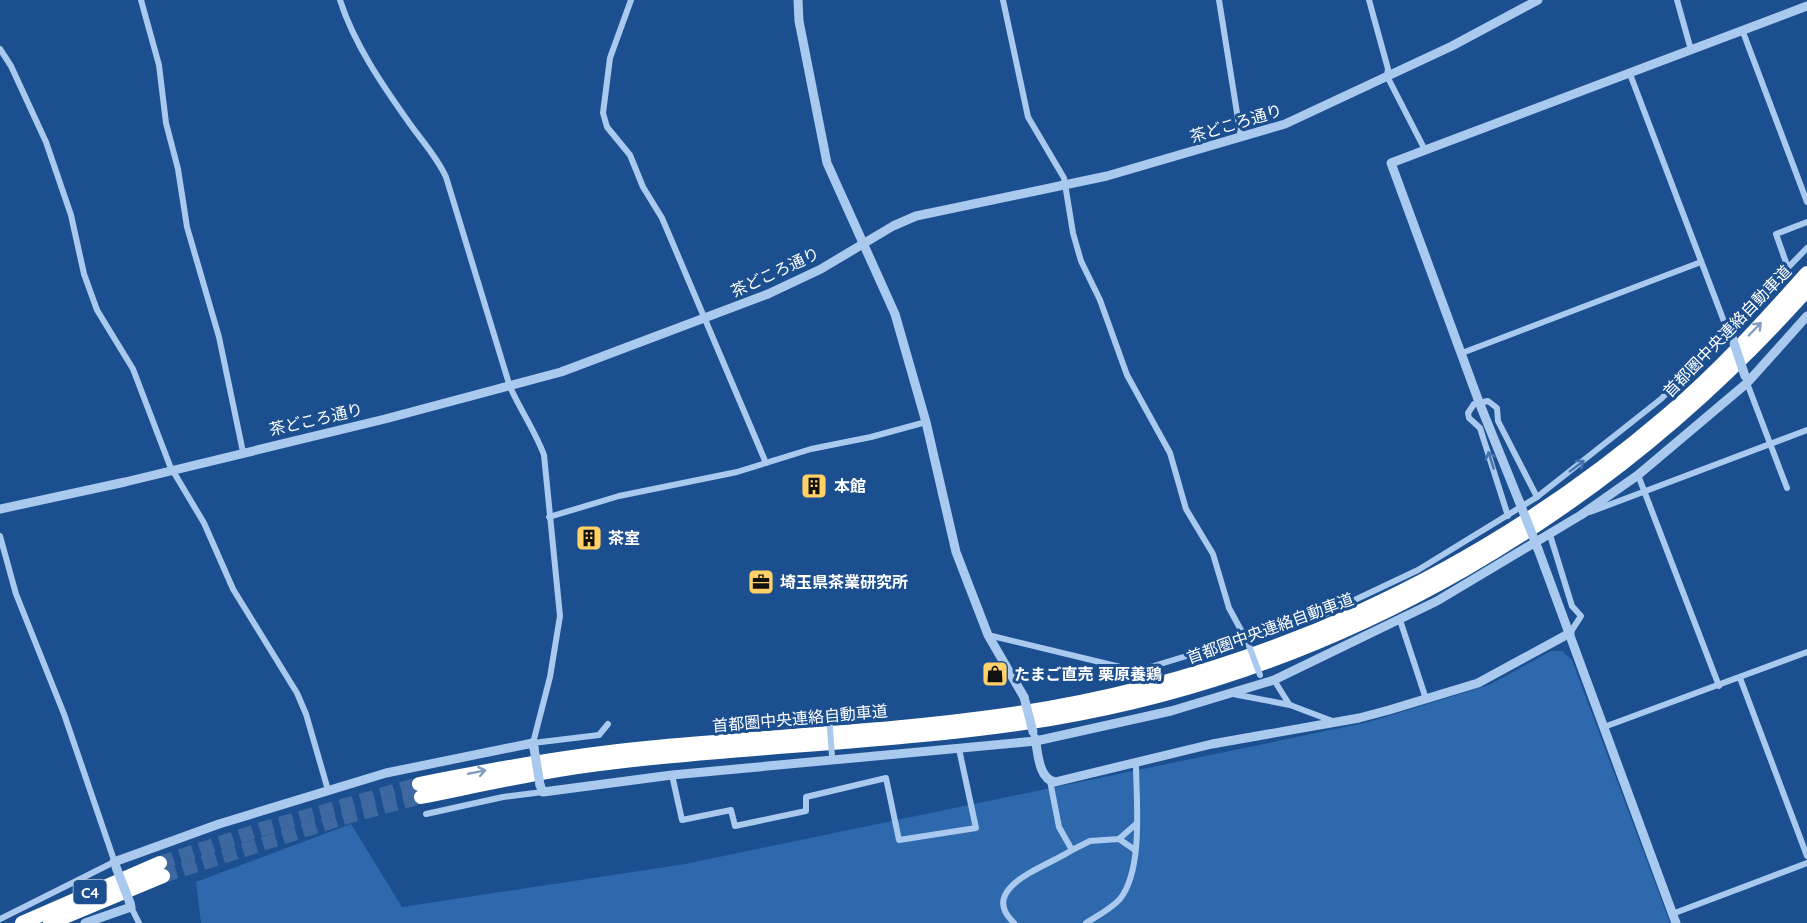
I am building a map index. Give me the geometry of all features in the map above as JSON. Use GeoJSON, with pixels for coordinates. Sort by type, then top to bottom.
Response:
{"type":"FeatureCollection","features":[{"type":"Feature","properties":{"kind":"highway","name":"首都圏中央連絡自動車道"},"geometry":{"type":"LineString","coordinates":[[1807,273],[1700,385],[1631,445],[1575,488],[1489,544],[1424,581],[1337,623],[1295,639],[1181,678],[1051,708],[961,720],[598,753],[480,772],[420,791],[616,762],[964,730],[1042,720],[1139,700],[1262,663],[1341,633],[1410,600],[1462,572],[1562,510],[1676,422],[1723,379],[1807,290]]}},
{"type":"Feature","properties":{"kind":"highway","name":"C4"},"geometry":{"type":"LineString","coordinates":[[22,923],[161,870],[50,923]]}},
{"type":"Feature","properties":{"kind":"street"},"geometry":{"type":"LineString","coordinates":[[141,0],[159,65],[166,123],[178,169],[187,227],[219,337],[243,452]]}},
{"type":"Feature","properties":{"kind":"street"},"geometry":{"type":"LineString","coordinates":[[340,0],[353,32],[387,91],[435,157],[446,177],[510,387],[523,415],[536,433],[544,455],[560,616],[550,677],[534,746],[542,788]]}},
{"type":"Feature","properties":{"kind":"street"},"geometry":{"type":"LineString","coordinates":[[631,0],[610,58],[603,113],[608,127],[630,155],[643,187],[662,218],[766,463]]}},
{"type":"Feature","properties":{"kind":"street"},"geometry":{"type":"LineString","coordinates":[[798,0],[799,21],[827,163],[891,303],[926,422],[956,552],[988,635],[1024,697],[1043,773],[1050,781],[1059,827],[1072,850]]}},
{"type":"Feature","properties":{"kind":"street"},"geometry":{"type":"LineString","coordinates":[[1003,0],[1028,117],[1059,166],[1066,184],[1073,233],[1081,261],[1100,300],[1127,375],[1170,453],[1186,509],[1213,554],[1229,608],[1247,641],[1262,679]]}},
{"type":"Feature","properties":{"kind":"street"},"geometry":{"type":"LineString","coordinates":[[1218,0],[1240,138]]}},
{"type":"Feature","properties":{"kind":"street"},"geometry":{"type":"LineString","coordinates":[[1369,0],[1388,69],[1387,76],[1425,150]]}},
{"type":"Feature","properties":{"kind":"street","name":"茶どころ通り"},"geometry":{"type":"LineString","coordinates":[[0,509],[174,470],[510,387],[705,320],[810,274],[916,216],[1107,176],[1240,138],[1310,114],[1452,46],[1538,0]]}},
{"type":"Feature","properties":{"kind":"street"},"geometry":{"type":"LineString","coordinates":[[1677,0],[1691,50]]}},
{"type":"Feature","properties":{"kind":"street"},"geometry":{"type":"LineString","coordinates":[[1807,6],[1391,163],[1479,402],[1570,633],[1674,918],[1807,863]]}},
{"type":"Feature","properties":{"kind":"street"},"geometry":{"type":"LineString","coordinates":[[1743,32],[1807,202]]}},
{"type":"Feature","properties":{"kind":"street"},"geometry":{"type":"LineString","coordinates":[[0,49],[11,66],[46,142],[71,215],[84,274],[93,299],[132,369],[167,459],[204,523],[233,589],[297,693],[328,790]]}},
{"type":"Feature","properties":{"kind":"street"},"geometry":{"type":"LineString","coordinates":[[1630,74],[1730,333],[1786,488]]}},
{"type":"Feature","properties":{"kind":"street"},"geometry":{"type":"LineString","coordinates":[[1788,268],[1776,234],[1807,222]]}},
{"type":"Feature","properties":{"kind":"street"},"geometry":{"type":"LineString","coordinates":[[988,635],[1137,671],[1247,641],[1325,614],[1418,570],[1537,497],[1661,399],[1730,333],[1807,248]]}},
{"type":"Feature","properties":{"kind":"street"},"geometry":{"type":"LineString","coordinates":[[1462,353],[1701,262]]}},
{"type":"Feature","properties":{"kind":"street"},"geometry":{"type":"LineString","coordinates":[[426,814],[542,788],[832,758],[959,749],[1108,726],[1232,694],[1262,679],[1274,680],[1400,620],[1581,515],[1638,475],[1746,379],[1807,316]]}},
{"type":"Feature","properties":{"kind":"street"},"geometry":{"type":"LineString","coordinates":[[1508,516],[1480,428],[1469,418],[1470,408],[1479,402],[1488,401],[1497,408],[1498,421],[1537,497]]}},
{"type":"Feature","properties":{"kind":"street"},"geometry":{"type":"LineString","coordinates":[[549,517],[619,496],[737,472],[811,448],[871,437],[926,422]]}},
{"type":"Feature","properties":{"kind":"street"},"geometry":{"type":"LineString","coordinates":[[1581,515],[1807,430]]}},
{"type":"Feature","properties":{"kind":"street"},"geometry":{"type":"LineString","coordinates":[[1638,475],[1719,686]]}},
{"type":"Feature","properties":{"kind":"street"},"geometry":{"type":"LineString","coordinates":[[1050,781],[1280,730],[1337,722],[1426,699],[1478,682],[1570,633],[1581,616],[1572,606],[1550,535]]}},
{"type":"Feature","properties":{"kind":"street"},"geometry":{"type":"LineString","coordinates":[[0,536],[9,574],[64,714],[115,864],[139,923]]}},
{"type":"Feature","properties":{"kind":"street"},"geometry":{"type":"LineString","coordinates":[[1400,620],[1426,699]]}},
{"type":"Feature","properties":{"kind":"street"},"geometry":{"type":"LineString","coordinates":[[1604,727],[1807,652]]}},
{"type":"Feature","properties":{"kind":"street"},"geometry":{"type":"LineString","coordinates":[[1740,678],[1807,856]]}},
{"type":"Feature","properties":{"kind":"street"},"geometry":{"type":"LineString","coordinates":[[1274,680],[1290,705]]}},
{"type":"Feature","properties":{"kind":"street"},"geometry":{"type":"LineString","coordinates":[[1232,694],[1290,705],[1337,722]]}},
{"type":"Feature","properties":{"kind":"street"},"geometry":{"type":"LineString","coordinates":[[829,716],[832,758]]}},
{"type":"Feature","properties":{"kind":"street"},"geometry":{"type":"LineString","coordinates":[[0,920],[115,864],[219,824],[386,773],[599,735],[608,724]]}},
{"type":"Feature","properties":{"kind":"street"},"geometry":{"type":"LineString","coordinates":[[672,775],[682,820],[731,810],[735,826],[806,811],[806,797],[886,778],[899,840],[976,828],[959,749]]}},
{"type":"Feature","properties":{"kind":"street"},"geometry":{"type":"LineString","coordinates":[[1086,923],[1120,898],[1130,879],[1135,850],[1136,763]]}},
{"type":"Feature","properties":{"kind":"street"},"geometry":{"type":"LineString","coordinates":[[1014,923],[1004,907],[1005,895],[1010,885],[1090,841],[1119,839],[1136,824]]}},
{"type":"Feature","properties":{"kind":"street"},"geometry":{"type":"LineString","coordinates":[[1119,839],[1135,850]]}},
{"type":"Feature","properties":{"kind":"street"},"geometry":{"type":"LineString","coordinates":[[85,923],[130,905]]}},
{"type":"Feature","properties":{"kind":"shaded area"},"geometry":{"type":"Polygon","coordinates":[[[1551,651],[1562,651],[1572,660],[1670,923],[201,923],[196,882],[351,824],[402,907],[685,864],[1369,722],[1489,685],[1551,651]]]}},
{"type":"Feature","properties":{"kind":"tunnel"},"geometry":{"type":"LineString","coordinates":[[160,863],[265,828],[419,784]]}},
{"type":"Feature","properties":{"kind":"tunnel"},"geometry":{"type":"LineString","coordinates":[[163,876],[343,818],[421,797]]}},
{"type":"Feature","properties":{"kind":"place","name":"本館"},"geometry":{"type":"Point","coordinates":[814,486]}},
{"type":"Feature","properties":{"kind":"place","name":"茶室"},"geometry":{"type":"Point","coordinates":[589,538]}},
{"type":"Feature","properties":{"kind":"place","name":"埼玉県茶業研究所"},"geometry":{"type":"Point","coordinates":[761,582]}},
{"type":"Feature","properties":{"kind":"place","name":"たまご直売 栗原養鶏"},"geometry":{"type":"Point","coordinates":[995,674]}}]}
